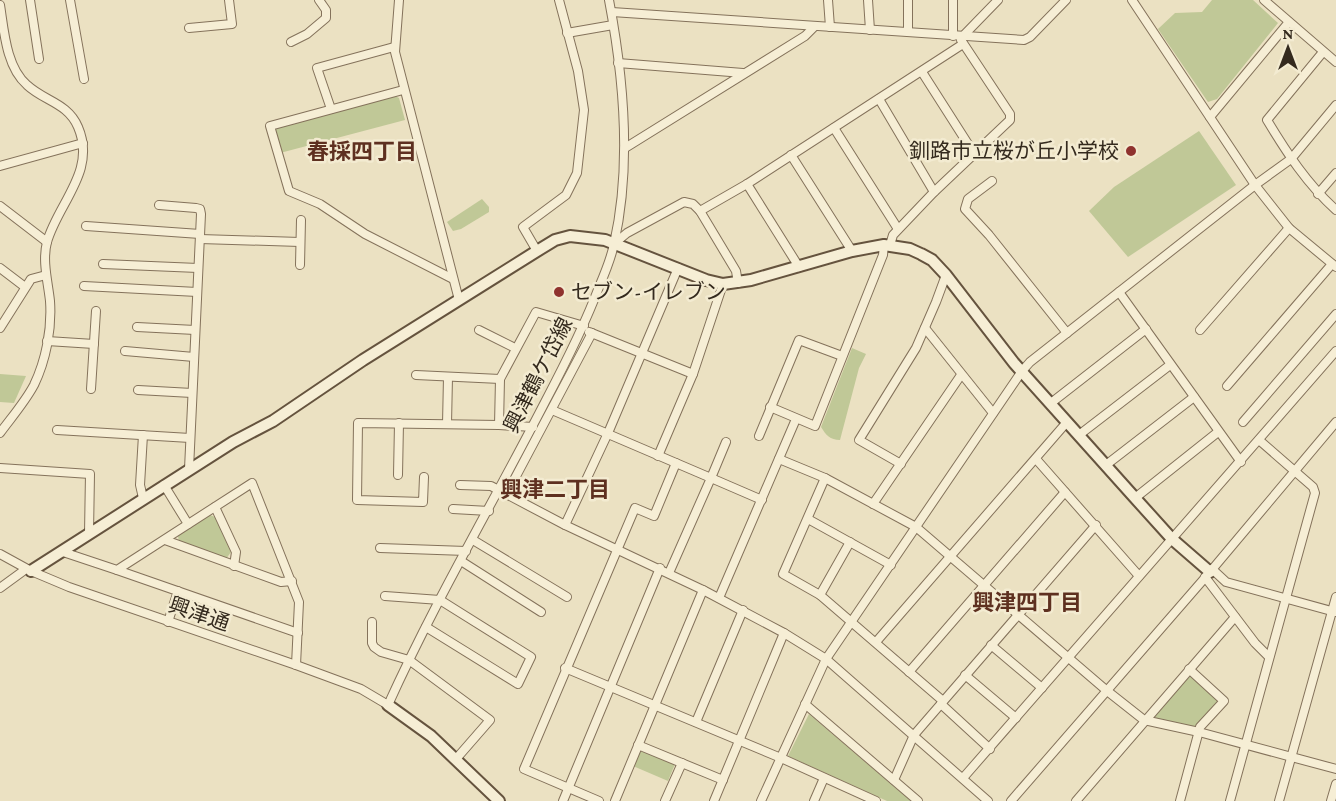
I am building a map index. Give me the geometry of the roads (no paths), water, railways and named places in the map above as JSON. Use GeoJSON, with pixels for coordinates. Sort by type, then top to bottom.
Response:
{"type":"FeatureCollection","features":[{"type":"Feature","properties":{"kind":"street"},"geometry":{"type":"LineString","coordinates":[[30,0],[39,59]]}},
{"type":"Feature","properties":{"kind":"street"},"geometry":{"type":"LineString","coordinates":[[70,0],[84,79]]}},
{"type":"Feature","properties":{"kind":"street"},"geometry":{"type":"LineString","coordinates":[[189,28],[232,24],[229,0]]}},
{"type":"Feature","properties":{"kind":"street"},"geometry":{"type":"LineString","coordinates":[[291,42],[307,34],[326,18],[326,10],[318,0]]}},
{"type":"Feature","properties":{"kind":"street"},"geometry":{"type":"LineString","coordinates":[[399,0],[394,47],[403,90],[459,300]]}},
{"type":"Feature","properties":{"kind":"street"},"geometry":{"type":"LineString","coordinates":[[537,251],[523,227],[566,195],[577,173],[584,110],[580,81],[559,0]]}},
{"type":"Feature","properties":{"kind":"street","name":"興津鶴ケ岱線"},"geometry":{"type":"LineString","coordinates":[[388,705],[466,551],[502,493],[583,328],[615,243],[621,201],[624,147],[618,63],[609,0]]}},
{"type":"Feature","properties":{"kind":"street"},"geometry":{"type":"LineString","coordinates":[[828,0],[830,27]]}},
{"type":"Feature","properties":{"kind":"street"},"geometry":{"type":"LineString","coordinates":[[868,0],[870,30]]}},
{"type":"Feature","properties":{"kind":"street"},"geometry":{"type":"LineString","coordinates":[[908,0],[908,31]]}},
{"type":"Feature","properties":{"kind":"street"},"geometry":{"type":"LineString","coordinates":[[770,407],[815,426],[893,235],[934,192],[1010,120],[1010,114],[960,38],[953,0]]}},
{"type":"Feature","properties":{"kind":"street"},"geometry":{"type":"LineString","coordinates":[[700,211],[747,184],[922,72],[998,0]]}},
{"type":"Feature","properties":{"kind":"street"},"geometry":{"type":"LineString","coordinates":[[612,12],[814,27],[908,31],[960,38],[1024,40],[1030,37],[1066,0]]}},
{"type":"Feature","properties":{"kind":"street"},"geometry":{"type":"LineString","coordinates":[[1132,0],[1255,185],[1289,228],[1334,266],[1227,386]]}},
{"type":"Feature","properties":{"kind":"street"},"geometry":{"type":"LineString","coordinates":[[1264,0],[1336,62]]}},
{"type":"Feature","properties":{"kind":"street"},"geometry":{"type":"LineString","coordinates":[[0,10],[14,69],[27,85],[63,107],[71,115],[79,128],[84,154],[80,173],[47,242],[46,274],[50,302],[47,341],[41,368],[33,387],[0,433]]}},
{"type":"Feature","properties":{"kind":"street"},"geometry":{"type":"LineString","coordinates":[[1210,117],[1289,22]]}},
{"type":"Feature","properties":{"kind":"street"},"geometry":{"type":"LineString","coordinates":[[567,33],[613,26]]}},
{"type":"Feature","properties":{"kind":"street"},"geometry":{"type":"LineString","coordinates":[[624,147],[805,36],[814,27]]}},
{"type":"Feature","properties":{"kind":"street"},"geometry":{"type":"LineString","coordinates":[[332,109],[317,68],[394,47]]}},
{"type":"Feature","properties":{"kind":"street"},"geometry":{"type":"LineString","coordinates":[[1323,52],[1267,120],[1291,159],[1318,194],[1336,210]]}},
{"type":"Feature","properties":{"kind":"street"},"geometry":{"type":"LineString","coordinates":[[618,63],[743,74]]}},
{"type":"Feature","properties":{"kind":"street"},"geometry":{"type":"LineString","coordinates":[[922,72],[975,155]]}},
{"type":"Feature","properties":{"kind":"street"},"geometry":{"type":"LineString","coordinates":[[403,90],[270,126],[289,191],[320,204],[365,234],[453,279]]}},
{"type":"Feature","properties":{"kind":"street"},"geometry":{"type":"LineString","coordinates":[[879,99],[934,192]]}},
{"type":"Feature","properties":{"kind":"street"},"geometry":{"type":"LineString","coordinates":[[761,801],[826,659],[1022,371],[1119,292],[1291,159],[1336,105]]}},
{"type":"Feature","properties":{"kind":"street"},"geometry":{"type":"LineString","coordinates":[[834,128],[898,229]]}},
{"type":"Feature","properties":{"kind":"street"},"geometry":{"type":"LineString","coordinates":[[0,166],[83,143]]}},
{"type":"Feature","properties":{"kind":"street"},"geometry":{"type":"LineString","coordinates":[[791,155],[852,251]]}},
{"type":"Feature","properties":{"kind":"street"},"geometry":{"type":"LineString","coordinates":[[1318,194],[1336,173]]}},
{"type":"Feature","properties":{"kind":"street"},"geometry":{"type":"LineString","coordinates":[[992,181],[968,199],[965,208],[1067,333]]}},
{"type":"Feature","properties":{"kind":"street"},"geometry":{"type":"LineString","coordinates":[[747,184],[798,267]]}},
{"type":"Feature","properties":{"kind":"street"},"geometry":{"type":"LineString","coordinates":[[615,243],[627,233],[684,202],[693,204],[700,211],[736,271],[738,283]]}},
{"type":"Feature","properties":{"kind":"street"},"geometry":{"type":"LineString","coordinates":[[159,205],[188,206],[200,209],[189,469]]}},
{"type":"Feature","properties":{"kind":"street"},"geometry":{"type":"LineString","coordinates":[[0,206],[47,242]]}},
{"type":"Feature","properties":{"kind":"street"},"geometry":{"type":"LineString","coordinates":[[300,265],[301,220]]}},
{"type":"Feature","properties":{"kind":"street"},"geometry":{"type":"LineString","coordinates":[[86,226],[300,242]]}},
{"type":"Feature","properties":{"kind":"street"},"geometry":{"type":"LineString","coordinates":[[1200,330],[1289,228]]}},
{"type":"Feature","properties":{"kind":"street"},"geometry":{"type":"LineString","coordinates":[[0,588],[63,552],[143,498],[233,442],[273,421],[363,360],[537,251],[555,240],[570,236],[615,243],[706,280],[723,284],[738,283],[852,251],[887,245],[921,254],[932,260],[946,275],[1022,371],[1172,539],[1209,573],[1226,582],[1334,612]]}},
{"type":"Feature","properties":{"kind":"street"},"geometry":{"type":"LineString","coordinates":[[103,264],[198,268]]}},
{"type":"Feature","properties":{"kind":"street"},"geometry":{"type":"LineString","coordinates":[[0,268],[25,287]]}},
{"type":"Feature","properties":{"kind":"street"},"geometry":{"type":"LineString","coordinates":[[565,525],[608,433],[678,268]]}},
{"type":"Feature","properties":{"kind":"street"},"geometry":{"type":"LineString","coordinates":[[0,328],[31,279],[46,274]]}},
{"type":"Feature","properties":{"kind":"street"},"geometry":{"type":"LineString","coordinates":[[901,464],[859,440],[916,348],[946,275]]}},
{"type":"Feature","properties":{"kind":"street"},"geometry":{"type":"LineString","coordinates":[[658,456],[693,374],[723,284]]}},
{"type":"Feature","properties":{"kind":"street"},"geometry":{"type":"LineString","coordinates":[[84,285],[197,292]]}},
{"type":"Feature","properties":{"kind":"street"},"geometry":{"type":"LineString","coordinates":[[1119,292],[1240,462]]}},
{"type":"Feature","properties":{"kind":"street"},"geometry":{"type":"LineString","coordinates":[[91,390],[96,311]]}},
{"type":"Feature","properties":{"kind":"street"},"geometry":{"type":"LineString","coordinates":[[499,424],[500,379],[536,312],[583,328],[693,374]]}},
{"type":"Feature","properties":{"kind":"street"},"geometry":{"type":"LineString","coordinates":[[1243,422],[1336,314]]}},
{"type":"Feature","properties":{"kind":"street"},"geometry":{"type":"LineString","coordinates":[[137,327],[195,330]]}},
{"type":"Feature","properties":{"kind":"street"},"geometry":{"type":"LineString","coordinates":[[925,328],[993,413]]}},
{"type":"Feature","properties":{"kind":"street"},"geometry":{"type":"LineString","coordinates":[[1051,403],[1146,329]]}},
{"type":"Feature","properties":{"kind":"street"},"geometry":{"type":"LineString","coordinates":[[479,330],[515,348]]}},
{"type":"Feature","properties":{"kind":"street"},"geometry":{"type":"LineString","coordinates":[[502,493],[552,410],[592,333]]}},
{"type":"Feature","properties":{"kind":"street"},"geometry":{"type":"LineString","coordinates":[[759,436],[798,340],[842,356]]}},
{"type":"Feature","properties":{"kind":"street"},"geometry":{"type":"LineString","coordinates":[[47,341],[94,344]]}},
{"type":"Feature","properties":{"kind":"street"},"geometry":{"type":"LineString","coordinates":[[125,351],[194,357]]}},
{"type":"Feature","properties":{"kind":"street"},"geometry":{"type":"LineString","coordinates":[[963,778],[1336,351]]}},
{"type":"Feature","properties":{"kind":"street"},"geometry":{"type":"LineString","coordinates":[[1079,435],[1170,365]]}},
{"type":"Feature","properties":{"kind":"street"},"geometry":{"type":"LineString","coordinates":[[416,375],[500,379]]}},
{"type":"Feature","properties":{"kind":"street"},"geometry":{"type":"LineString","coordinates":[[873,504],[961,375]]}},
{"type":"Feature","properties":{"kind":"street"},"geometry":{"type":"LineString","coordinates":[[447,424],[448,377]]}},
{"type":"Feature","properties":{"kind":"street"},"geometry":{"type":"LineString","coordinates":[[138,390],[192,393]]}},
{"type":"Feature","properties":{"kind":"street"},"geometry":{"type":"LineString","coordinates":[[1106,465],[1194,397]]}},
{"type":"Feature","properties":{"kind":"street"},"geometry":{"type":"LineString","coordinates":[[552,410],[762,500]]}},
{"type":"Feature","properties":{"kind":"street"},"geometry":{"type":"LineString","coordinates":[[719,598],[796,419]]}},
{"type":"Feature","properties":{"kind":"street"},"geometry":{"type":"LineString","coordinates":[[876,642],[1067,422]]}},
{"type":"Feature","properties":{"kind":"street"},"geometry":{"type":"LineString","coordinates":[[1011,801],[1209,573],[1336,422]]}},
{"type":"Feature","properties":{"kind":"street"},"geometry":{"type":"LineString","coordinates":[[424,477],[423,502],[357,500],[358,423],[499,424],[533,427]]}},
{"type":"Feature","properties":{"kind":"street"},"geometry":{"type":"LineString","coordinates":[[398,475],[399,423]]}},
{"type":"Feature","properties":{"kind":"street"},"geometry":{"type":"LineString","coordinates":[[57,430],[190,438]]}},
{"type":"Feature","properties":{"kind":"street"},"geometry":{"type":"LineString","coordinates":[[1135,498],[1218,432]]}},
{"type":"Feature","properties":{"kind":"street"},"geometry":{"type":"LineString","coordinates":[[143,435],[140,485],[143,498]]}},
{"type":"Feature","properties":{"kind":"street"},"geometry":{"type":"LineString","coordinates":[[1230,801],[1315,494],[1314,487],[1259,440]]}},
{"type":"Feature","properties":{"kind":"street"},"geometry":{"type":"LineString","coordinates":[[669,573],[726,442]]}},
{"type":"Feature","properties":{"kind":"street"},"geometry":{"type":"LineString","coordinates":[[779,459],[825,478],[916,527],[1144,720],[1199,732],[1336,769]]}},
{"type":"Feature","properties":{"kind":"street"},"geometry":{"type":"LineString","coordinates":[[1036,459],[1139,576]]}},
{"type":"Feature","properties":{"kind":"street"},"geometry":{"type":"LineString","coordinates":[[599,801],[524,769],[635,508],[654,516],[676,463]]}},
{"type":"Feature","properties":{"kind":"street"},"geometry":{"type":"LineString","coordinates":[[0,468],[90,474],[89,533]]}},
{"type":"Feature","properties":{"kind":"street"},"geometry":{"type":"LineString","coordinates":[[825,478],[783,574],[820,596],[876,642],[990,749]]}},
{"type":"Feature","properties":{"kind":"street"},"geometry":{"type":"LineString","coordinates":[[117,570],[252,483],[299,602],[296,665]]}},
{"type":"Feature","properties":{"kind":"street"},"geometry":{"type":"LineString","coordinates":[[164,485],[188,524]]}},
{"type":"Feature","properties":{"kind":"street"},"geometry":{"type":"LineString","coordinates":[[460,485],[491,486],[565,525],[660,568],[784,633],[826,659],[988,801]]}},
{"type":"Feature","properties":{"kind":"street"},"geometry":{"type":"LineString","coordinates":[[909,672],[1065,492]]}},
{"type":"Feature","properties":{"kind":"street"},"geometry":{"type":"LineString","coordinates":[[215,507],[236,552],[234,566]]}},
{"type":"Feature","properties":{"kind":"street"},"geometry":{"type":"LineString","coordinates":[[453,509],[489,511]]}},
{"type":"Feature","properties":{"kind":"street"},"geometry":{"type":"LineString","coordinates":[[808,519],[891,564]]}},
{"type":"Feature","properties":{"kind":"street"},"geometry":{"type":"LineString","coordinates":[[894,780],[914,735],[1096,525]]}},
{"type":"Feature","properties":{"kind":"street"},"geometry":{"type":"LineString","coordinates":[[165,540],[281,582],[292,581]]}},
{"type":"Feature","properties":{"kind":"street"},"geometry":{"type":"LineString","coordinates":[[472,540],[567,597]]}},
{"type":"Feature","properties":{"kind":"street"},"geometry":{"type":"LineString","coordinates":[[820,596],[850,542]]}},
{"type":"Feature","properties":{"kind":"street"},"geometry":{"type":"LineString","coordinates":[[380,548],[466,551]]}},
{"type":"Feature","properties":{"kind":"street"},"geometry":{"type":"LineString","coordinates":[[63,552],[298,633]]}},
{"type":"Feature","properties":{"kind":"street","name":"興津通"},"geometry":{"type":"LineString","coordinates":[[0,554],[28,570],[69,587],[361,689],[388,705]]}},
{"type":"Feature","properties":{"kind":"street"},"geometry":{"type":"LineString","coordinates":[[461,561],[541,612]]}},
{"type":"Feature","properties":{"kind":"street"},"geometry":{"type":"LineString","coordinates":[[563,801],[660,568]]}},
{"type":"Feature","properties":{"kind":"street"},"geometry":{"type":"LineString","coordinates":[[1209,573],[1235,617],[1269,657]]}},
{"type":"Feature","properties":{"kind":"street"},"geometry":{"type":"LineString","coordinates":[[615,801],[703,590]]}},
{"type":"Feature","properties":{"kind":"street"},"geometry":{"type":"LineString","coordinates":[[168,622],[178,591]]}},
{"type":"Feature","properties":{"kind":"street"},"geometry":{"type":"LineString","coordinates":[[385,596],[440,600],[531,657],[518,684],[426,627]]}},
{"type":"Feature","properties":{"kind":"street"},"geometry":{"type":"LineString","coordinates":[[1279,801],[1334,612],[1336,597]]}},
{"type":"Feature","properties":{"kind":"street"},"geometry":{"type":"LineString","coordinates":[[696,722],[743,610]]}},
{"type":"Feature","properties":{"kind":"street"},"geometry":{"type":"LineString","coordinates":[[1077,801],[1144,720],[1235,617]]}},
{"type":"Feature","properties":{"kind":"street"},"geometry":{"type":"LineString","coordinates":[[372,622],[374,647],[381,652],[409,660],[490,720],[456,759]]}},
{"type":"Feature","properties":{"kind":"street"},"geometry":{"type":"LineString","coordinates":[[714,801],[784,633]]}},
{"type":"Feature","properties":{"kind":"street"},"geometry":{"type":"LineString","coordinates":[[991,645],[1042,688]]}},
{"type":"Feature","properties":{"kind":"street"},"geometry":{"type":"LineString","coordinates":[[565,668],[739,740],[866,799],[876,801]]}},
{"type":"Feature","properties":{"kind":"street"},"geometry":{"type":"LineString","coordinates":[[1180,801],[1200,727],[1224,701],[1189,669]]}},
{"type":"Feature","properties":{"kind":"street"},"geometry":{"type":"LineString","coordinates":[[965,675],[1016,718]]}},
{"type":"Feature","properties":{"kind":"street"},"geometry":{"type":"LineString","coordinates":[[805,704],[918,801]]}},
{"type":"Feature","properties":{"kind":"street"},"geometry":{"type":"LineString","coordinates":[[388,705],[431,736],[500,801]]}},
{"type":"Feature","properties":{"kind":"street"},"geometry":{"type":"LineString","coordinates":[[638,745],[723,780]]}},
{"type":"Feature","properties":{"kind":"street"},"geometry":{"type":"LineString","coordinates":[[665,801],[682,763]]}},
{"type":"Feature","properties":{"kind":"street"},"geometry":{"type":"LineString","coordinates":[[814,801],[824,778]]}},
{"type":"Feature","properties":{"kind":"street"},"geometry":{"type":"LineString","coordinates":[[1331,801],[1336,784]]}},
{"type":"Feature","properties":{"kind":"place","name":"釧路市立桜が丘小学校"},"geometry":{"type":"Point","coordinates":[1131,151]}},
{"type":"Feature","properties":{"kind":"place","name":"セブン-イレブン"},"geometry":{"type":"Point","coordinates":[559,292]}},
{"type":"Feature","properties":{"kind":"district","name":"春採四丁目"},"geometry":{"type":"Point","coordinates":[362,151]}},
{"type":"Feature","properties":{"kind":"district","name":"興津二丁目"},"geometry":{"type":"Point","coordinates":[555,489]}},
{"type":"Feature","properties":{"kind":"district","name":"興津四丁目"},"geometry":{"type":"Point","coordinates":[1027,602]}}]}
